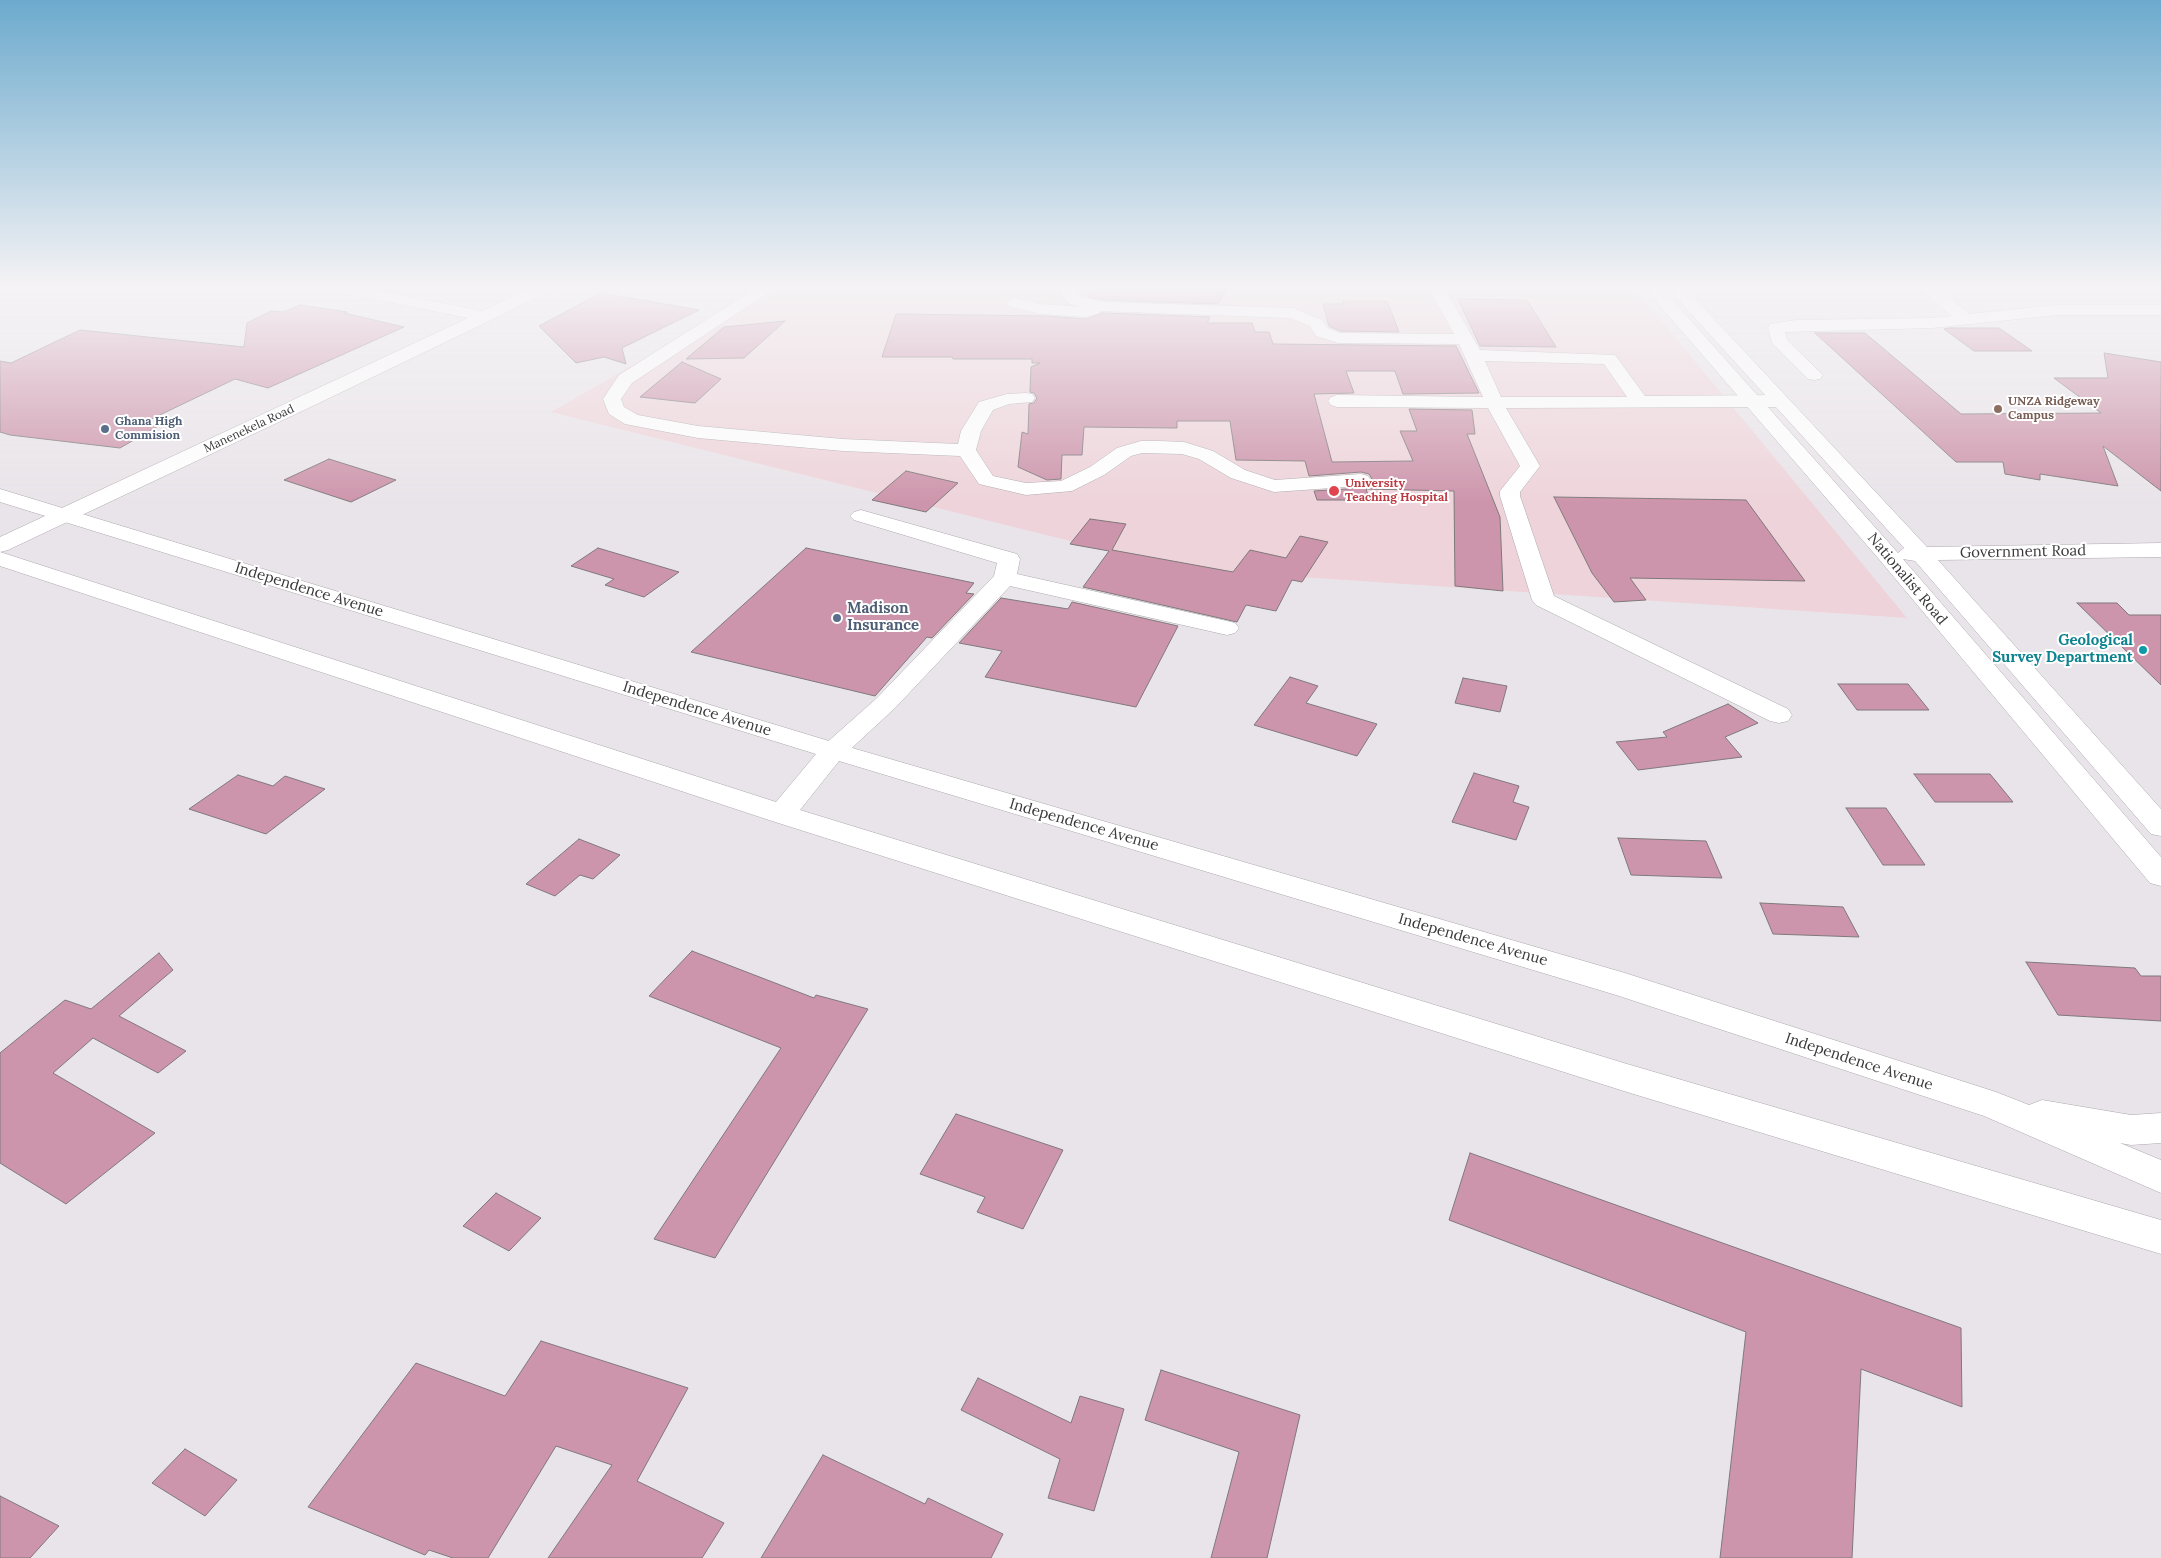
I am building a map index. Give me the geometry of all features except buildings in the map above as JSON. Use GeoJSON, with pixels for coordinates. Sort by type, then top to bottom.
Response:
{"type":"FeatureCollection","features":[{"type":"Feature","properties":{"kind":"main road","name":"Manenekela Road"},"geometry":{"type":"LineString","coordinates":[[0,545],[397,358]]}},
{"type":"Feature","properties":{"kind":"main road"},"geometry":{"type":"LineString","coordinates":[[657,358],[625,379],[612,399],[616,410],[632,420],[698,432],[843,445],[966,450]]}},
{"type":"Feature","properties":{"kind":"main road"},"geometry":{"type":"LineString","coordinates":[[1475,358],[1494,402],[1530,466],[1510,491],[1510,496],[1544,600],[1779,715]]}},
{"type":"Feature","properties":{"kind":"main road"},"geometry":{"type":"LineString","coordinates":[[1565,358],[1609,359],[1639,401]]}},
{"type":"Feature","properties":{"kind":"main road","name":"Nationalist Road"},"geometry":{"type":"LineString","coordinates":[[1714,358],[1886,553],[2161,876]]}},
{"type":"Feature","properties":{"kind":"main road","name":"Nationalist Road"},"geometry":{"type":"LineString","coordinates":[[1740,358],[1921,554],[2161,827]]}},
{"type":"Feature","properties":{"kind":"main road"},"geometry":{"type":"LineString","coordinates":[[1796,358],[1814,375]]}},
{"type":"Feature","properties":{"kind":"main road"},"geometry":{"type":"LineString","coordinates":[[1026,398],[1007,399],[986,406],[971,431],[966,450],[986,480],[1026,489],[1065,486],[1097,471],[1124,452],[1141,447],[1184,448],[1206,455],[1238,474],[1274,486],[1361,480]]}},
{"type":"Feature","properties":{"kind":"main road"},"geometry":{"type":"LineString","coordinates":[[1337,401],[1780,401]]}},
{"type":"Feature","properties":{"kind":"main road","name":"Independence Avenue"},"geometry":{"type":"LineString","coordinates":[[0,495],[833,751],[1625,985],[1996,1106],[2161,1177]]}},
{"type":"Feature","properties":{"kind":"main road"},"geometry":{"type":"LineString","coordinates":[[782,814],[833,751],[886,703],[1005,578],[1009,559],[861,516]]}},
{"type":"Feature","properties":{"kind":"main road","name":"Government Road"},"geometry":{"type":"LineString","coordinates":[[1886,553],[2161,550]]}},
{"type":"Feature","properties":{"kind":"main road"},"geometry":{"type":"LineString","coordinates":[[0,559],[782,814],[1627,1078],[2161,1237]]}},
{"type":"Feature","properties":{"kind":"main road"},"geometry":{"type":"LineString","coordinates":[[1005,578],[1227,628]]}},
{"type":"Feature","properties":{"kind":"main road"},"geometry":{"type":"LineString","coordinates":[[1996,1106],[2131,1130],[2161,1128]]}},
{"type":"Feature","properties":{"kind":"shaded area","name":"University Teaching Hospital"},"geometry":{"type":"Polygon","coordinates":[[[645,358],[1692,358],[1907,618],[1183,569],[551,412],[645,358]]]}},
{"type":"Feature","properties":{"kind":"place","name":"UNZA Ridgeway Campus"},"geometry":{"type":"Point","coordinates":[1998,409]}},
{"type":"Feature","properties":{"kind":"place","name":"Ghana High Commision"},"geometry":{"type":"Point","coordinates":[105,429]}},
{"type":"Feature","properties":{"kind":"place","name":"University Teaching Hospital"},"geometry":{"type":"Point","coordinates":[1334,491]}},
{"type":"Feature","properties":{"kind":"place","name":"Madison Insurance"},"geometry":{"type":"Point","coordinates":[837,618]}},
{"type":"Feature","properties":{"kind":"place","name":"Geological Survey Department"},"geometry":{"type":"Point","coordinates":[2143,650]}}]}
